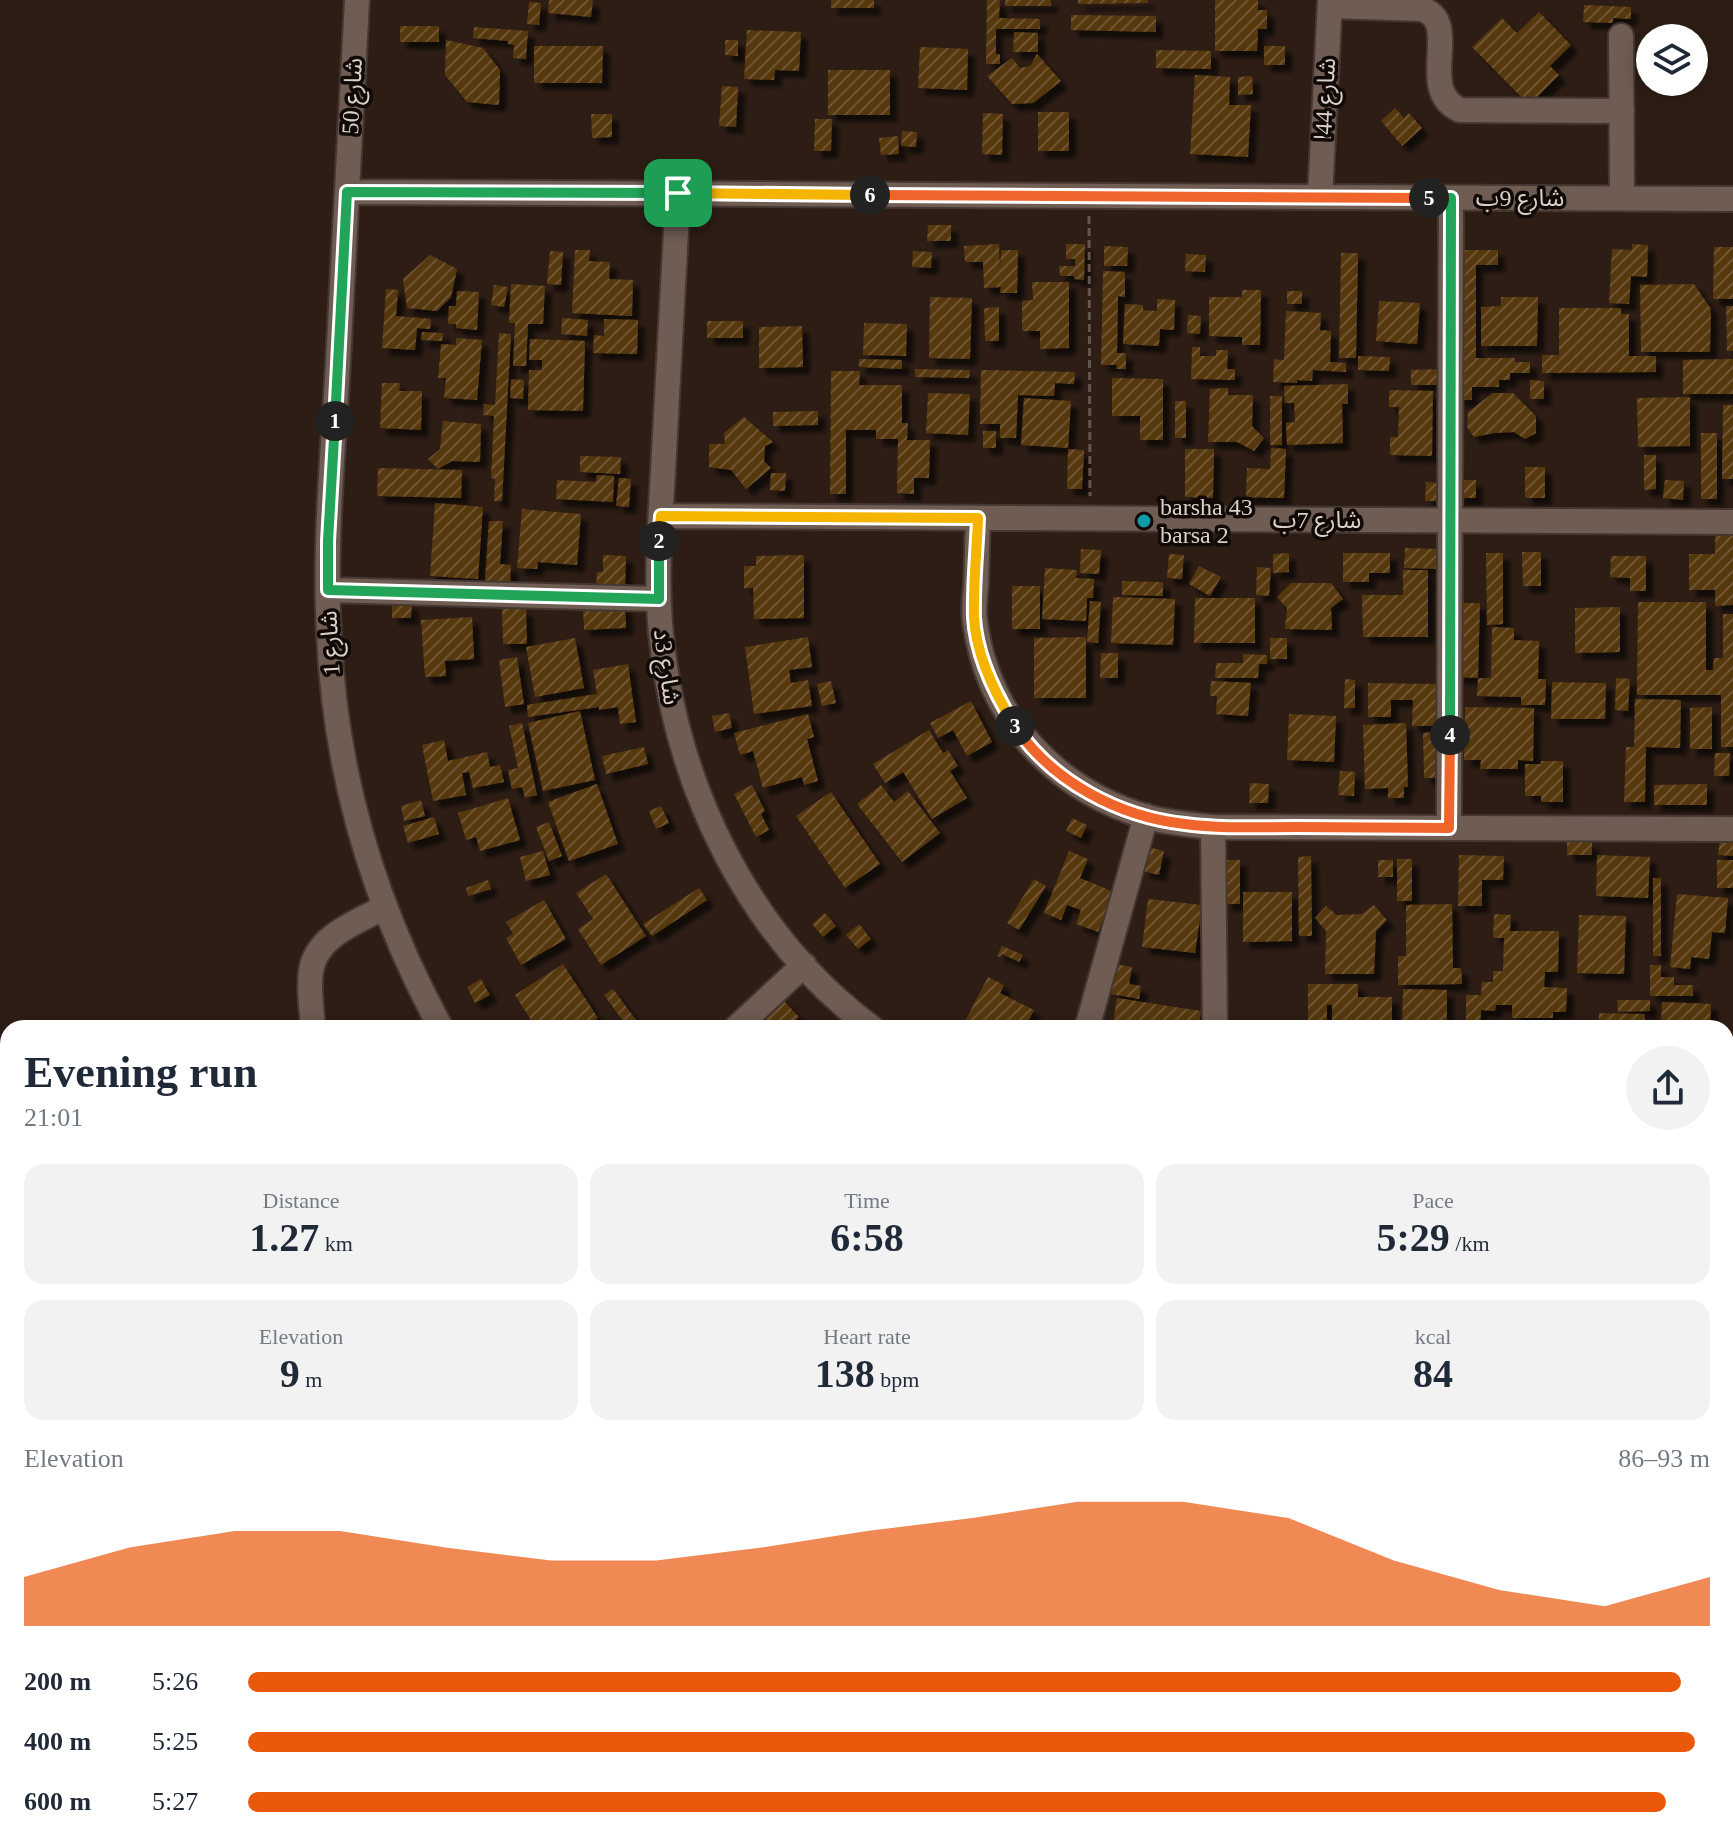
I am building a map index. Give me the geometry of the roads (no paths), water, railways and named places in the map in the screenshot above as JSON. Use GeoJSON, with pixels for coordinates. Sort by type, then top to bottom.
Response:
{"type":"FeatureCollection","features":[{"type":"Feature","properties":{"kind":"street","name":"شارع 50"},"geometry":{"type":"LineString","coordinates":[[347,192],[357,0]]}},
{"type":"Feature","properties":{"kind":"street"},"geometry":{"type":"LineString","coordinates":[[1330,3],[1422,9],[1434,15],[1439,28],[1440,90],[1448,104],[1460,110],[1622,111]]}},
{"type":"Feature","properties":{"kind":"street","name":"شارع 44ا"},"geometry":{"type":"LineString","coordinates":[[1320,197],[1330,3]]}},
{"type":"Feature","properties":{"kind":"street"},"geometry":{"type":"LineString","coordinates":[[1621,36],[1622,198]]}},
{"type":"Feature","properties":{"kind":"street","name":"شارع 9ب"},"geometry":{"type":"LineString","coordinates":[[347,192],[1733,199]]}},
{"type":"Feature","properties":{"kind":"street","name":"شارع 1"},"geometry":{"type":"LineString","coordinates":[[347,192],[328,541],[332,682],[343,758],[369,862],[401,950],[437,1020]]}},
{"type":"Feature","properties":{"kind":"street","name":"شارع 3د"},"geometry":{"type":"LineString","coordinates":[[678,193],[658,555],[660,632],[672,708],[697,792],[720,843],[753,900],[804,965],[862,1020]]}},
{"type":"Feature","properties":{"kind":"street"},"geometry":{"type":"LineString","coordinates":[[1449,828],[1451,198]]}},
{"type":"Feature","properties":{"kind":"street","name":"شارع 7ب"},"geometry":{"type":"LineString","coordinates":[[661,516],[1733,522]]}},
{"type":"Feature","properties":{"kind":"street"},"geometry":{"type":"LineString","coordinates":[[978,518],[974,618],[985,666],[1006,711],[1035,751],[1053,768],[1101,799],[1146,816],[1213,827],[1733,829]]}},
{"type":"Feature","properties":{"kind":"street"},"geometry":{"type":"LineString","coordinates":[[328,590],[659,599]]}},
{"type":"Feature","properties":{"kind":"street"},"geometry":{"type":"LineString","coordinates":[[1089,1020],[1146,816]]}},
{"type":"Feature","properties":{"kind":"street"},"geometry":{"type":"LineString","coordinates":[[1213,827],[1215,1020]]}},
{"type":"Feature","properties":{"kind":"street"},"geometry":{"type":"LineString","coordinates":[[313,1020],[310,975],[318,950],[337,933],[385,907]]}},
{"type":"Feature","properties":{"kind":"street"},"geometry":{"type":"LineString","coordinates":[[745,1020],[804,965]]}},
{"type":"Feature","properties":{"kind":"place","name":"barsha 43 barsa 2"},"geometry":{"type":"Point","coordinates":[1144,521]}}]}
